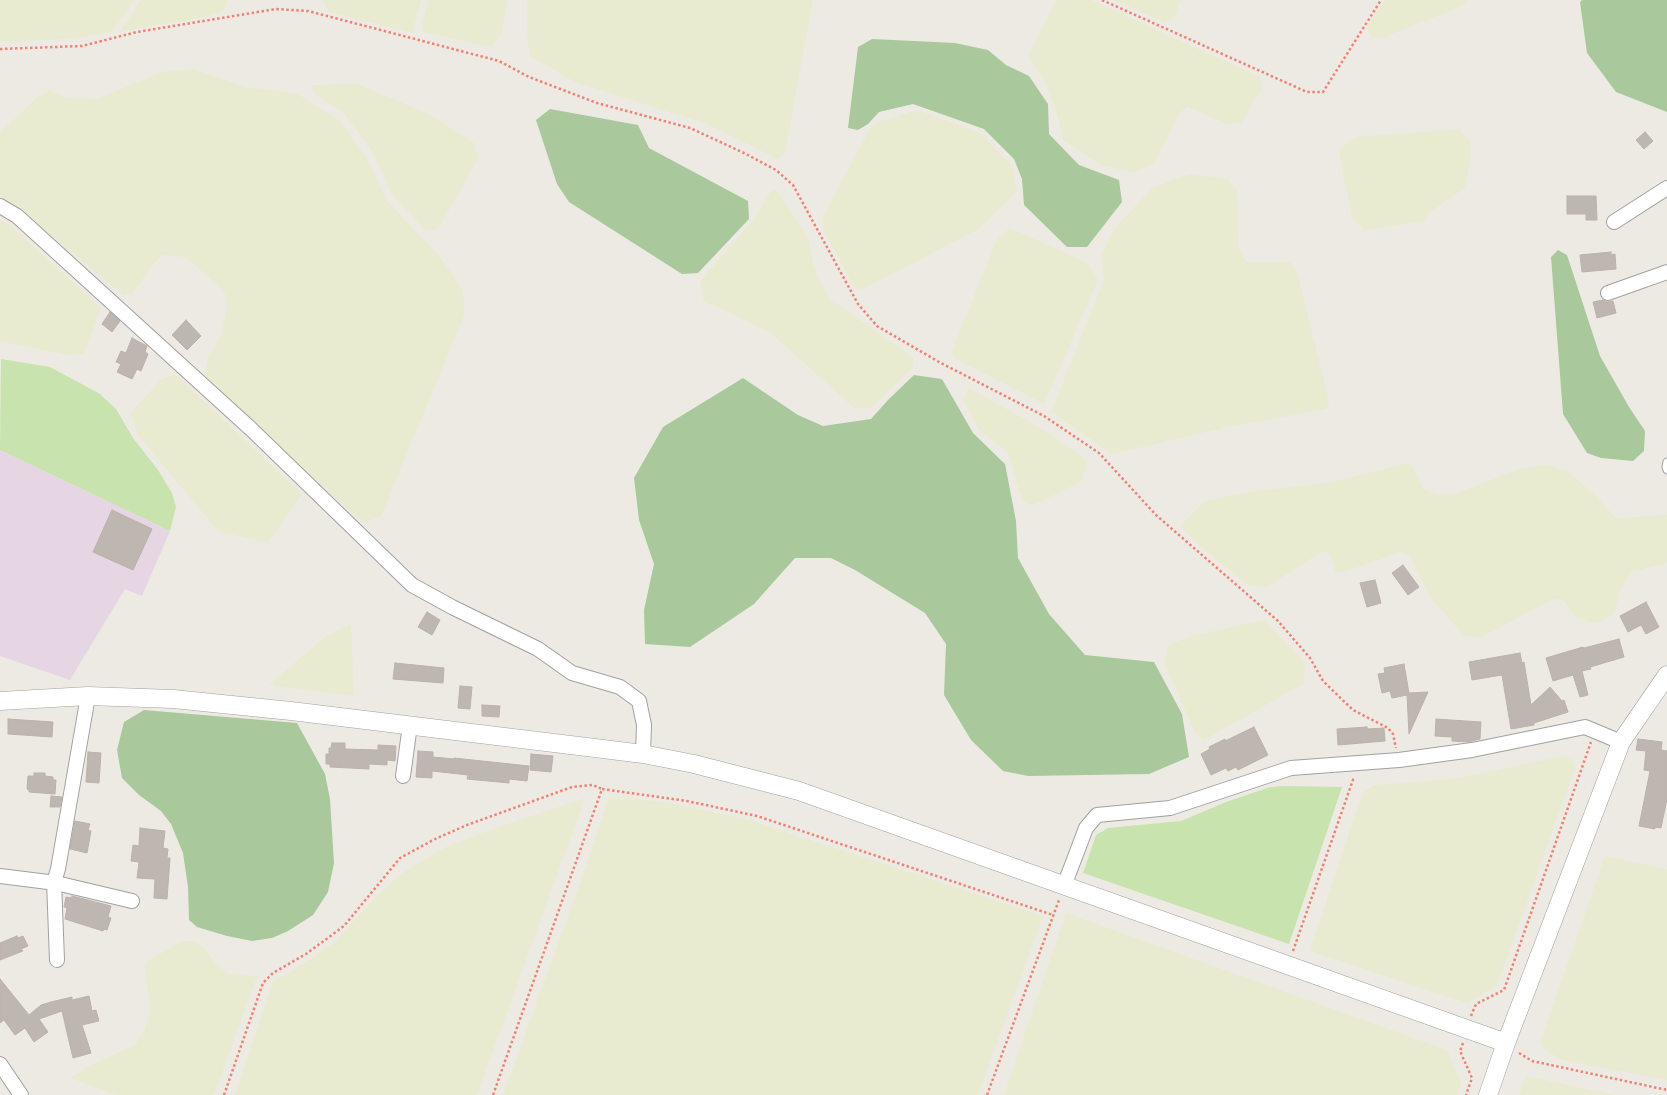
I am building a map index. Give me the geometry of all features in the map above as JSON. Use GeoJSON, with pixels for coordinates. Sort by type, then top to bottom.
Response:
{"type":"FeatureCollection","features":[{"type":"Feature","properties":{"kind":"street"},"geometry":{"type":"LineString","coordinates":[[1614,222],[1667,188]]}},
{"type":"Feature","properties":{"kind":"street"},"geometry":{"type":"LineString","coordinates":[[0,206],[17,216],[252,429],[412,585],[538,650],[572,673],[620,687],[639,701],[644,725],[643,754]]}},
{"type":"Feature","properties":{"kind":"street"},"geometry":{"type":"LineString","coordinates":[[1608,293],[1667,272]]}},
{"type":"Feature","properties":{"kind":"street"},"geometry":{"type":"LineString","coordinates":[[1488,1095],[1621,742],[1667,675]]}},
{"type":"Feature","properties":{"kind":"street"},"geometry":{"type":"LineString","coordinates":[[0,701],[88,696],[173,699],[643,754],[694,764],[798,791],[1506,1043]]}},
{"type":"Feature","properties":{"kind":"street"},"geometry":{"type":"LineString","coordinates":[[57,960],[54,882],[65,832],[88,696]]}},
{"type":"Feature","properties":{"kind":"street"},"geometry":{"type":"LineString","coordinates":[[403,776],[410,726]]}},
{"type":"Feature","properties":{"kind":"street"},"geometry":{"type":"LineString","coordinates":[[1064,886],[1086,828],[1097,815],[1170,808],[1292,768],[1399,760],[1472,750],[1585,727],[1621,742]]}},
{"type":"Feature","properties":{"kind":"street"},"geometry":{"type":"LineString","coordinates":[[0,876],[54,882],[132,901]]}},
{"type":"Feature","properties":{"kind":"street"},"geometry":{"type":"LineString","coordinates":[[0,1064],[22,1095]]}},
{"type":"Feature","properties":{"kind":"lane"},"geometry":{"type":"LineString","coordinates":[[1667,462],[1667,470]]}},
{"type":"Feature","properties":{"kind":"path"},"geometry":{"type":"LineString","coordinates":[[1102,0],[1307,92],[1323,92],[1382,0]]}},
{"type":"Feature","properties":{"kind":"path"},"geometry":{"type":"LineString","coordinates":[[0,49],[82,46],[136,32],[276,9],[308,12],[500,61],[529,77],[597,103],[690,128],[744,152],[776,170],[793,185],[858,304],[877,326],[939,362],[1044,416],[1099,453],[1156,516],[1278,621],[1310,658],[1323,681],[1353,710],[1388,728],[1393,734],[1399,760]]}},
{"type":"Feature","properties":{"kind":"path"},"geometry":{"type":"LineString","coordinates":[[1466,1095],[1472,1078],[1460,1050],[1476,1004],[1504,990],[1594,731]]}},
{"type":"Feature","properties":{"kind":"path"},"geometry":{"type":"LineString","coordinates":[[1288,966],[1355,774],[1356,763]]}},
{"type":"Feature","properties":{"kind":"path"},"geometry":{"type":"LineString","coordinates":[[224,1095],[263,983],[273,973],[306,954],[344,926],[400,858],[437,838],[467,825],[572,787],[594,786],[602,789],[687,801],[757,816],[876,857],[1053,914]]}},
{"type":"Feature","properties":{"kind":"path"},"geometry":{"type":"LineString","coordinates":[[493,1095],[602,789]]}},
{"type":"Feature","properties":{"kind":"path"},"geometry":{"type":"LineString","coordinates":[[987,1095],[1064,886]]}},
{"type":"Feature","properties":{"kind":"path"},"geometry":{"type":"LineString","coordinates":[[1506,1043],[1532,1061],[1667,1090]]}},
{"type":"Feature","properties":{"kind":"shaded area"},"geometry":{"type":"Polygon","coordinates":[[[0,450],[170,531],[142,596],[125,589],[70,680],[0,656],[0,450]]]}},
{"type":"Feature","properties":{"kind":"green space"},"geometry":{"type":"Polygon","coordinates":[[[0,0],[134,0],[112,32],[76,38],[15,42],[0,41],[0,0]]]}},
{"type":"Feature","properties":{"kind":"green space"},"geometry":{"type":"Polygon","coordinates":[[[141,0],[227,0],[224,11],[205,17],[120,32],[141,0]]]}},
{"type":"Feature","properties":{"kind":"green space"},"geometry":{"type":"Polygon","coordinates":[[[323,0],[421,0],[412,33],[327,11],[323,0]]]}},
{"type":"Feature","properties":{"kind":"green space"},"geometry":{"type":"Polygon","coordinates":[[[428,0],[508,0],[501,34],[491,47],[423,32],[422,24],[428,0]]]}},
{"type":"Feature","properties":{"kind":"green space"},"geometry":{"type":"Polygon","coordinates":[[[527,0],[813,0],[785,154],[778,159],[707,124],[575,82],[530,56],[527,33],[527,0]]]}},
{"type":"Feature","properties":{"kind":"green space"},"geometry":{"type":"Polygon","coordinates":[[[1057,0],[1091,0],[1260,77],[1262,88],[1241,123],[1228,124],[1187,107],[1180,113],[1154,163],[1133,173],[1099,164],[1063,140],[1058,117],[1046,84],[1028,55],[1057,0]]]}},
{"type":"Feature","properties":{"kind":"green space"},"geometry":{"type":"Polygon","coordinates":[[[1114,0],[1181,0],[1174,18],[1164,22],[1114,0]]]}},
{"type":"Feature","properties":{"kind":"green space"},"geometry":{"type":"Polygon","coordinates":[[[1385,0],[1467,0],[1462,6],[1382,38],[1370,36],[1367,26],[1385,0]]]}},
{"type":"Feature","properties":{"kind":"green space"},"geometry":{"type":"Polygon","coordinates":[[[1582,0],[1667,0],[1667,112],[1616,92],[1587,53],[1580,2],[1582,0]]]}},
{"type":"Feature","properties":{"kind":"green space"},"geometry":{"type":"Polygon","coordinates":[[[872,39],[955,43],[988,50],[1006,65],[1029,76],[1048,104],[1049,134],[1079,165],[1119,180],[1122,202],[1087,247],[1067,247],[1024,205],[1022,179],[1014,159],[984,129],[913,104],[879,112],[868,124],[858,130],[848,128],[858,47],[872,39]]]}},
{"type":"Feature","properties":{"kind":"green space"},"geometry":{"type":"Polygon","coordinates":[[[193,69],[249,88],[296,93],[340,121],[366,157],[387,201],[442,259],[463,291],[464,316],[381,516],[363,523],[204,378],[209,355],[221,336],[227,306],[225,292],[186,257],[161,255],[132,293],[123,295],[41,227],[0,196],[0,132],[38,97],[50,90],[66,98],[96,99],[163,72],[193,69]]]}},
{"type":"Feature","properties":{"kind":"green space"},"geometry":{"type":"Polygon","coordinates":[[[357,84],[429,114],[474,143],[478,159],[438,229],[426,230],[392,195],[373,152],[344,113],[316,95],[311,85],[357,84]]]}},
{"type":"Feature","properties":{"kind":"green space"},"geometry":{"type":"Polygon","coordinates":[[[550,109],[638,125],[649,148],[748,201],[749,219],[698,273],[682,274],[569,202],[557,184],[536,120],[550,109]]]}},
{"type":"Feature","properties":{"kind":"green space"},"geometry":{"type":"Polygon","coordinates":[[[918,110],[980,133],[1013,167],[1017,191],[977,230],[861,290],[853,286],[823,229],[823,216],[872,125],[918,110]]]}},
{"type":"Feature","properties":{"kind":"green space"},"geometry":{"type":"Polygon","coordinates":[[[1459,129],[1470,140],[1470,160],[1465,188],[1429,213],[1424,221],[1365,230],[1352,219],[1339,150],[1356,137],[1459,129]]]}},
{"type":"Feature","properties":{"kind":"green space"},"geometry":{"type":"Polygon","coordinates":[[[1189,174],[1227,179],[1237,190],[1238,247],[1246,262],[1290,262],[1297,271],[1329,401],[1327,409],[1228,427],[1112,454],[1051,412],[1104,280],[1101,256],[1115,228],[1152,188],[1189,174]]]}},
{"type":"Feature","properties":{"kind":"green space"},"geometry":{"type":"Polygon","coordinates":[[[776,189],[809,239],[813,263],[820,282],[830,299],[913,357],[913,367],[871,408],[854,408],[771,333],[723,309],[704,302],[700,281],[755,218],[770,192],[776,189]]]}},
{"type":"Feature","properties":{"kind":"green space"},"geometry":{"type":"Polygon","coordinates":[[[0,220],[8,223],[101,308],[84,354],[67,355],[0,341],[0,220]]]}},
{"type":"Feature","properties":{"kind":"green space"},"geometry":{"type":"Polygon","coordinates":[[[1010,228],[1088,263],[1098,280],[1044,404],[954,358],[952,351],[997,239],[1010,228]]]}},
{"type":"Feature","properties":{"kind":"green space"},"geometry":{"type":"Polygon","coordinates":[[[1558,250],[1567,255],[1600,356],[1645,431],[1644,451],[1633,461],[1601,458],[1587,453],[1563,414],[1551,257],[1558,250]]]}},
{"type":"Feature","properties":{"kind":"green space"},"geometry":{"type":"Polygon","coordinates":[[[1,359],[50,367],[100,394],[116,409],[133,438],[158,470],[172,493],[176,507],[170,531],[0,450],[1,359]]]}},
{"type":"Feature","properties":{"kind":"green space"},"geometry":{"type":"Polygon","coordinates":[[[175,374],[302,494],[268,543],[218,531],[137,434],[131,413],[160,380],[175,374]]]}},
{"type":"Feature","properties":{"kind":"green space"},"geometry":{"type":"Polygon","coordinates":[[[914,375],[942,379],[973,433],[1005,464],[1016,521],[1018,558],[1049,614],[1085,655],[1154,662],[1182,714],[1189,757],[1149,774],[1028,776],[1003,771],[971,740],[944,695],[946,644],[925,613],[855,570],[831,558],[795,558],[754,604],[690,647],[645,644],[644,610],[654,564],[639,520],[634,478],[663,427],[743,378],[798,415],[823,426],[871,419],[914,375]]]}},
{"type":"Feature","properties":{"kind":"green space"},"geometry":{"type":"Polygon","coordinates":[[[969,388],[1046,431],[1084,458],[1086,465],[1082,481],[1040,502],[1030,505],[1022,500],[1008,452],[979,430],[963,400],[969,388]]]}},
{"type":"Feature","properties":{"kind":"green space"},"geometry":{"type":"Polygon","coordinates":[[[1410,463],[1424,490],[1438,494],[1458,493],[1516,470],[1545,465],[1566,470],[1594,494],[1616,518],[1667,515],[1667,563],[1632,572],[1620,590],[1614,614],[1597,623],[1576,618],[1562,599],[1554,599],[1481,637],[1464,636],[1430,597],[1410,556],[1401,552],[1344,572],[1335,571],[1329,552],[1321,552],[1266,588],[1246,584],[1191,538],[1181,525],[1205,501],[1248,492],[1327,483],[1410,463]]]}},
{"type":"Feature","properties":{"kind":"green space"},"geometry":{"type":"Polygon","coordinates":[[[1264,620],[1306,663],[1303,684],[1204,740],[1196,735],[1164,662],[1168,645],[1191,636],[1264,620]]]}},
{"type":"Feature","properties":{"kind":"green space"},"geometry":{"type":"Polygon","coordinates":[[[351,624],[354,696],[269,685],[326,636],[351,624]]]}},
{"type":"Feature","properties":{"kind":"green space"},"geometry":{"type":"Polygon","coordinates":[[[144,710],[297,723],[325,774],[330,799],[334,863],[328,892],[313,915],[288,931],[272,938],[252,941],[197,927],[189,920],[188,887],[183,853],[171,824],[161,811],[139,795],[122,778],[117,750],[124,722],[144,710]]]}},
{"type":"Feature","properties":{"kind":"green space"},"geometry":{"type":"Polygon","coordinates":[[[1564,756],[1572,760],[1575,768],[1497,986],[1467,1003],[1310,951],[1352,823],[1365,790],[1375,785],[1453,779],[1564,756]]]}},
{"type":"Feature","properties":{"kind":"green space"},"geometry":{"type":"Polygon","coordinates":[[[1270,787],[1342,787],[1289,944],[1083,873],[1096,835],[1108,828],[1181,821],[1226,802],[1270,787]]]}},
{"type":"Feature","properties":{"kind":"green space"},"geometry":{"type":"Polygon","coordinates":[[[609,797],[669,803],[749,820],[1043,916],[978,1095],[503,1095],[583,875],[609,797]]]}},
{"type":"Feature","properties":{"kind":"green space"},"geometry":{"type":"Polygon","coordinates":[[[585,798],[477,1095],[235,1095],[273,981],[297,968],[333,943],[378,895],[401,874],[423,860],[448,846],[585,798]]]}},
{"type":"Feature","properties":{"kind":"green space"},"geometry":{"type":"Polygon","coordinates":[[[1605,856],[1667,869],[1667,1080],[1562,1060],[1544,1049],[1540,1043],[1605,856]]]}},
{"type":"Feature","properties":{"kind":"green space"},"geometry":{"type":"Polygon","coordinates":[[[1066,913],[1447,1050],[1461,1081],[1458,1095],[1004,1095],[1066,913]]]}},
{"type":"Feature","properties":{"kind":"green space"},"geometry":{"type":"Polygon","coordinates":[[[182,941],[194,941],[206,950],[217,965],[227,973],[257,976],[214,1095],[116,1095],[70,1078],[91,1065],[135,1045],[145,1029],[150,1007],[145,967],[148,961],[182,941]]]}},
{"type":"Feature","properties":{"kind":"green space"},"geometry":{"type":"Polygon","coordinates":[[[1526,1076],[1615,1095],[1519,1095],[1526,1076]]]}},
{"type":"Feature","properties":{"kind":"building"},"geometry":{"type":"Polygon","coordinates":[[[1645,132],[1653,141],[1644,149],[1636,140],[1645,132]]]}},
{"type":"Feature","properties":{"kind":"building"},"geometry":{"type":"Polygon","coordinates":[[[1567,196],[1596,196],[1597,220],[1586,220],[1586,214],[1567,214],[1567,196]]]}},
{"type":"Feature","properties":{"kind":"building"},"geometry":{"type":"Polygon","coordinates":[[[1611,252],[1611,255],[1615,254],[1616,269],[1582,272],[1580,255],[1611,252]]]}},
{"type":"Feature","properties":{"kind":"building"},"geometry":{"type":"Polygon","coordinates":[[[1603,300],[1607,302],[1613,301],[1616,313],[1597,318],[1593,302],[1603,300]]]}},
{"type":"Feature","properties":{"kind":"building"},"geometry":{"type":"Polygon","coordinates":[[[110,312],[120,321],[112,332],[102,324],[110,312]]]}},
{"type":"Feature","properties":{"kind":"building"},"geometry":{"type":"Polygon","coordinates":[[[186,320],[201,336],[187,350],[172,335],[186,320]]]}},
{"type":"Feature","properties":{"kind":"building"},"geometry":{"type":"Polygon","coordinates":[[[132,338],[147,346],[145,352],[148,354],[141,371],[137,369],[132,379],[117,372],[121,364],[116,362],[121,351],[126,353],[132,338]]]}},
{"type":"Feature","properties":{"kind":"building"},"geometry":{"type":"Polygon","coordinates":[[[112,510],[152,529],[133,570],[93,552],[112,510]]]}},
{"type":"Feature","properties":{"kind":"building"},"geometry":{"type":"Polygon","coordinates":[[[1403,565],[1419,587],[1408,595],[1392,573],[1403,565]]]}},
{"type":"Feature","properties":{"kind":"building"},"geometry":{"type":"Polygon","coordinates":[[[1375,580],[1381,603],[1367,607],[1360,583],[1375,580]]]}},
{"type":"Feature","properties":{"kind":"building"},"geometry":{"type":"Polygon","coordinates":[[[1646,602],[1659,627],[1646,634],[1641,625],[1628,632],[1620,616],[1646,602]]]}},
{"type":"Feature","properties":{"kind":"building"},"geometry":{"type":"Polygon","coordinates":[[[427,612],[440,620],[432,635],[418,627],[427,612]]]}},
{"type":"Feature","properties":{"kind":"building"},"geometry":{"type":"Polygon","coordinates":[[[1619,639],[1624,657],[1582,671],[1588,695],[1580,697],[1573,675],[1553,681],[1546,658],[1619,639]]]}},
{"type":"Feature","properties":{"kind":"building"},"geometry":{"type":"Polygon","coordinates":[[[1520,653],[1522,663],[1524,662],[1531,705],[1550,687],[1562,701],[1564,700],[1568,712],[1534,723],[1534,725],[1511,729],[1502,675],[1472,680],[1469,662],[1520,653]]]}},
{"type":"Feature","properties":{"kind":"building"},"geometry":{"type":"Polygon","coordinates":[[[395,663],[444,668],[443,683],[393,679],[395,663]]]}},
{"type":"Feature","properties":{"kind":"building"},"geometry":{"type":"Polygon","coordinates":[[[1404,664],[1409,693],[1428,692],[1409,734],[1407,695],[1392,698],[1390,691],[1382,693],[1378,674],[1385,673],[1384,668],[1404,664]]]}},
{"type":"Feature","properties":{"kind":"building"},"geometry":{"type":"Polygon","coordinates":[[[460,686],[472,687],[470,709],[458,708],[460,686]]]}},
{"type":"Feature","properties":{"kind":"building"},"geometry":{"type":"Polygon","coordinates":[[[482,705],[500,706],[499,717],[482,716],[482,705]]]}},
{"type":"Feature","properties":{"kind":"building"},"geometry":{"type":"Polygon","coordinates":[[[8,719],[53,722],[52,737],[8,734],[8,719]]]}},
{"type":"Feature","properties":{"kind":"building"},"geometry":{"type":"Polygon","coordinates":[[[1436,719],[1481,722],[1480,739],[1468,742],[1452,741],[1452,737],[1435,736],[1436,719]]]}},
{"type":"Feature","properties":{"kind":"building"},"geometry":{"type":"Polygon","coordinates":[[[1254,727],[1268,755],[1238,770],[1236,767],[1228,771],[1226,768],[1211,775],[1201,754],[1210,749],[1209,747],[1254,727]]]}},
{"type":"Feature","properties":{"kind":"building"},"geometry":{"type":"Polygon","coordinates":[[[1367,727],[1367,729],[1384,728],[1385,741],[1338,745],[1337,729],[1367,727]]]}},
{"type":"Feature","properties":{"kind":"building"},"geometry":{"type":"Polygon","coordinates":[[[1638,739],[1662,742],[1661,750],[1667,751],[1667,799],[1661,828],[1655,827],[1655,829],[1639,826],[1650,771],[1644,770],[1646,751],[1636,750],[1638,739]]]}},
{"type":"Feature","properties":{"kind":"building"},"geometry":{"type":"Polygon","coordinates":[[[332,743],[345,743],[345,749],[378,750],[378,745],[396,746],[395,761],[387,760],[387,765],[369,764],[369,769],[330,767],[330,764],[326,764],[326,754],[329,754],[329,748],[331,748],[332,743]]]}},
{"type":"Feature","properties":{"kind":"building"},"geometry":{"type":"Polygon","coordinates":[[[418,751],[433,752],[433,757],[529,766],[527,781],[509,779],[509,783],[467,779],[468,775],[432,771],[432,778],[416,777],[418,751]]]}},
{"type":"Feature","properties":{"kind":"building"},"geometry":{"type":"Polygon","coordinates":[[[88,752],[101,753],[99,783],[86,782],[88,752]]]}},
{"type":"Feature","properties":{"kind":"building"},"geometry":{"type":"Polygon","coordinates":[[[531,754],[553,756],[551,772],[530,770],[531,754]]]}},
{"type":"Feature","properties":{"kind":"building"},"geometry":{"type":"Polygon","coordinates":[[[34,773],[45,773],[45,776],[53,777],[53,780],[56,780],[55,794],[29,792],[27,789],[28,776],[34,776],[34,773]]]}},
{"type":"Feature","properties":{"kind":"building"},"geometry":{"type":"Polygon","coordinates":[[[51,796],[62,797],[60,807],[50,807],[51,796]]]}},
{"type":"Feature","properties":{"kind":"building"},"geometry":{"type":"Polygon","coordinates":[[[75,821],[90,824],[88,830],[91,831],[87,853],[70,849],[75,821]]]}},
{"type":"Feature","properties":{"kind":"building"},"geometry":{"type":"Polygon","coordinates":[[[140,828],[165,831],[163,848],[168,849],[167,858],[170,858],[167,899],[154,898],[155,879],[137,878],[139,862],[131,861],[133,845],[139,846],[140,828]]]}},
{"type":"Feature","properties":{"kind":"building"},"geometry":{"type":"Polygon","coordinates":[[[72,896],[111,906],[108,917],[111,918],[107,930],[104,929],[103,931],[65,919],[67,908],[64,907],[66,897],[72,898],[72,896]]]}},
{"type":"Feature","properties":{"kind":"building"},"geometry":{"type":"Polygon","coordinates":[[[17,936],[18,938],[23,936],[28,946],[21,949],[23,951],[0,960],[0,943],[17,936]]]}},
{"type":"Feature","properties":{"kind":"building"},"geometry":{"type":"Polygon","coordinates":[[[0,979],[29,1015],[41,1005],[72,997],[72,1000],[89,996],[92,1011],[96,1010],[99,1021],[82,1025],[91,1053],[73,1058],[62,1011],[39,1019],[48,1032],[34,1042],[25,1028],[15,1035],[4,1020],[0,1023],[0,979]]]}}]}
